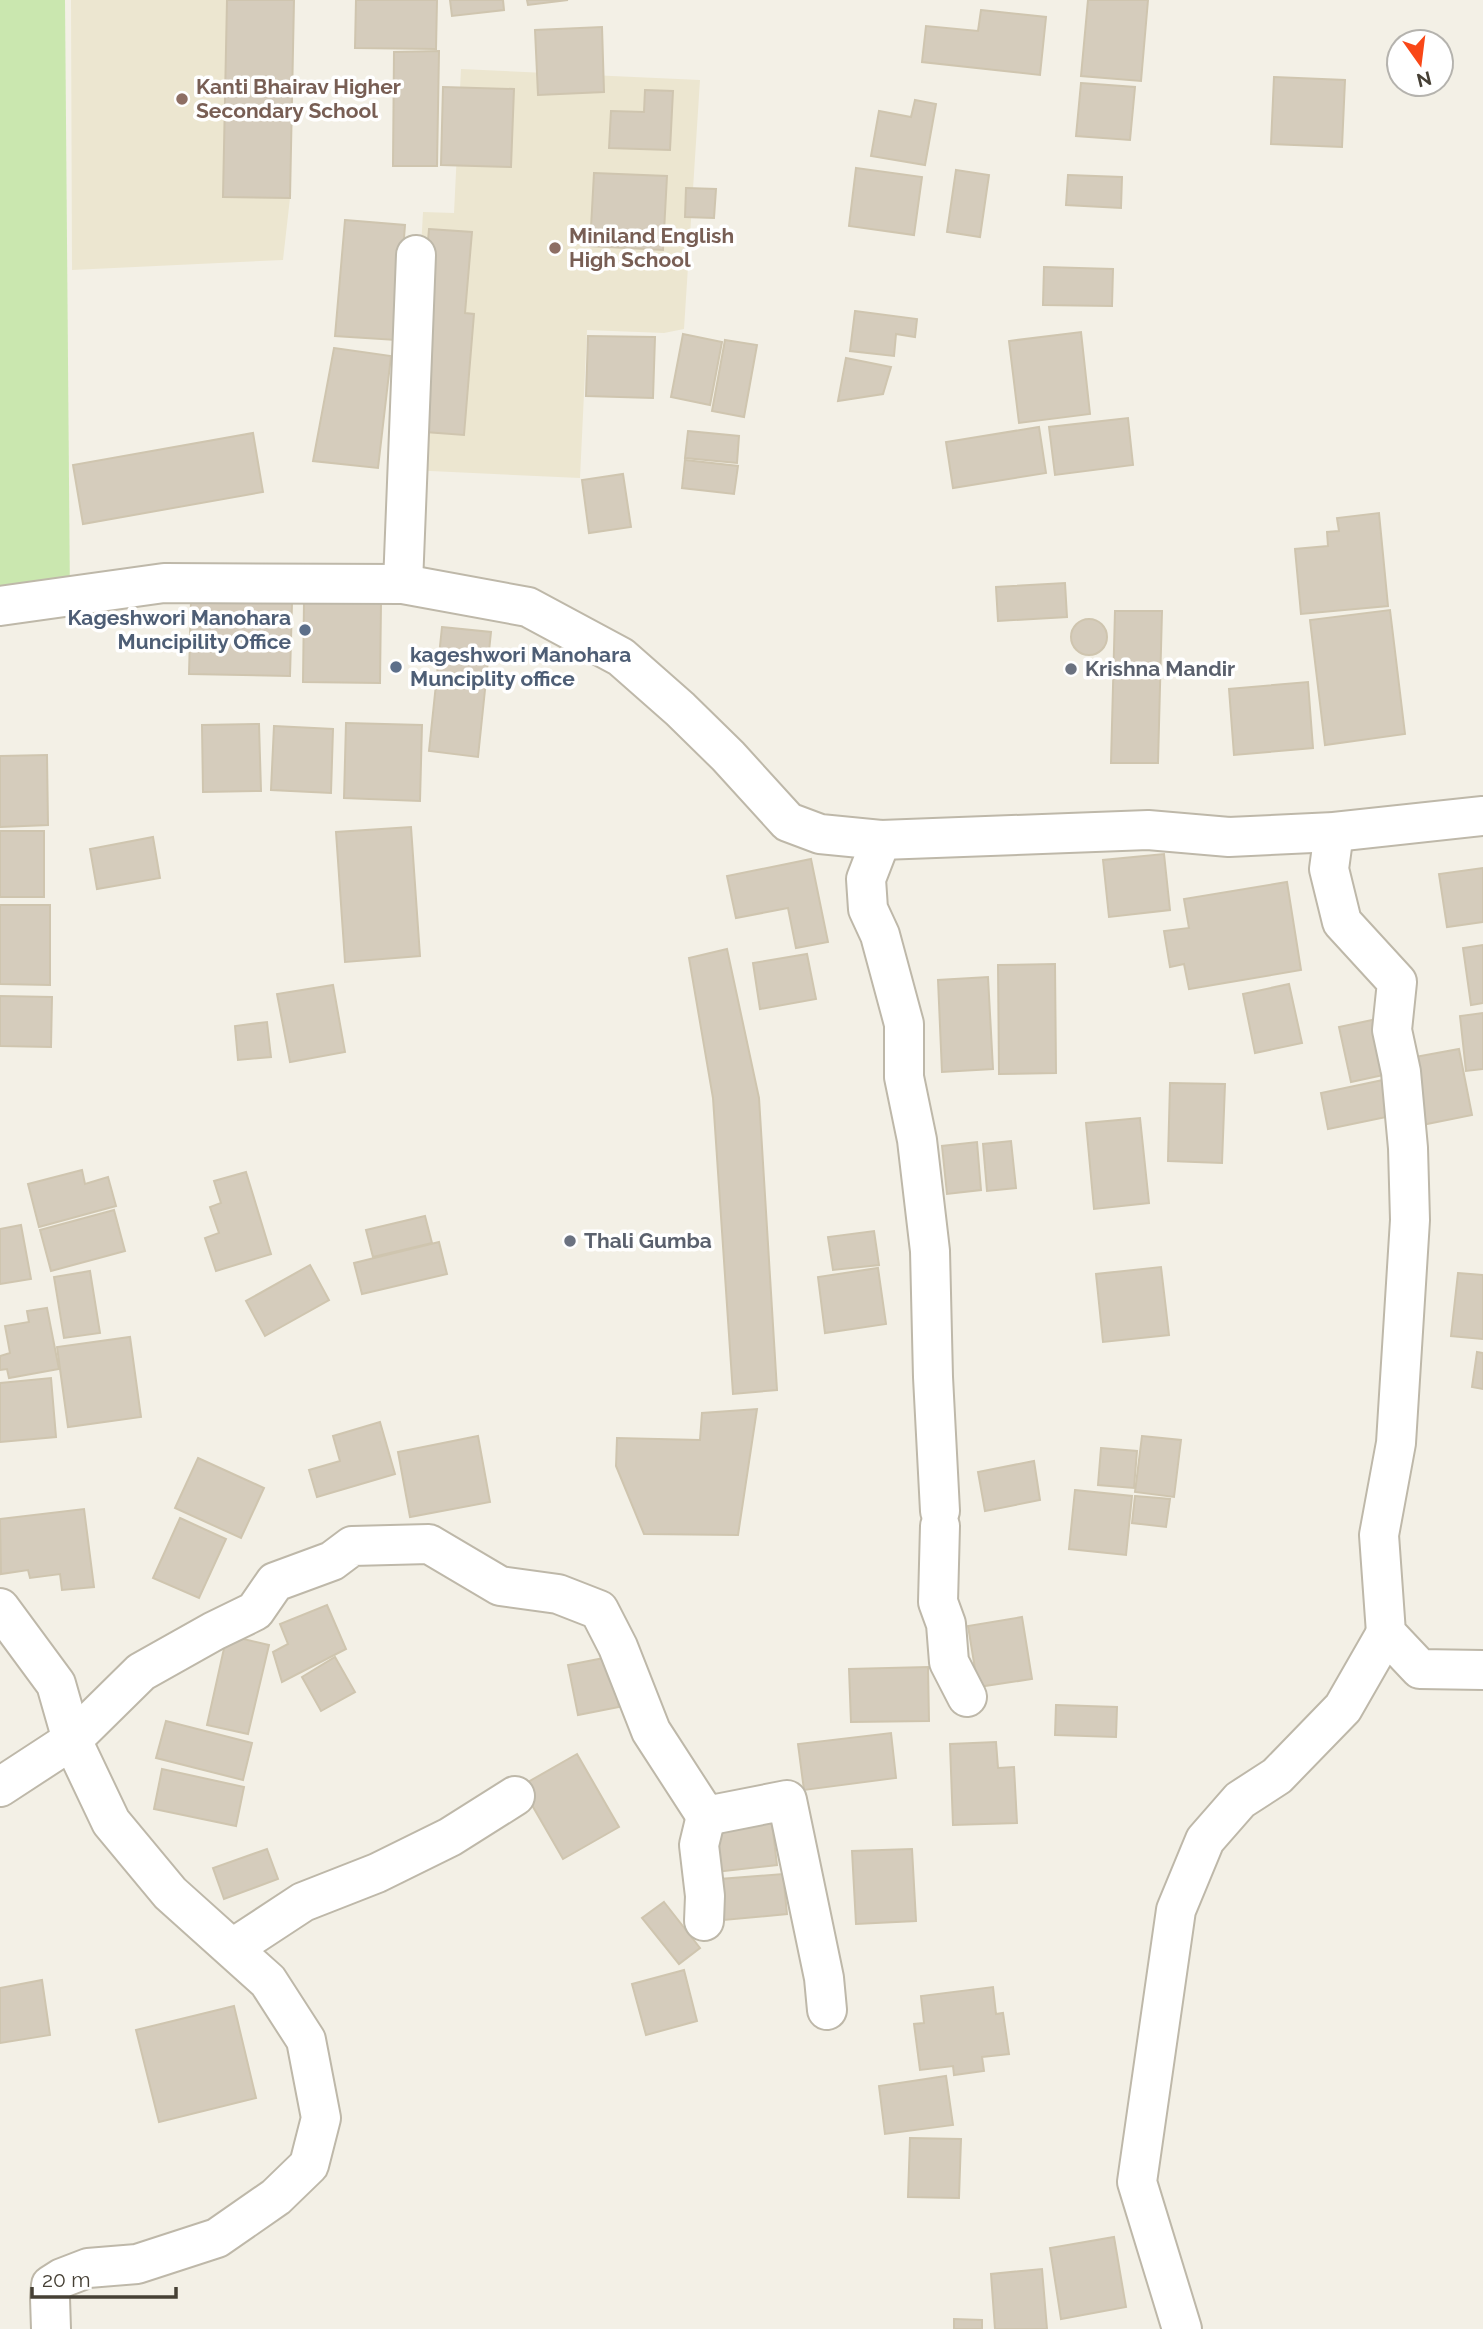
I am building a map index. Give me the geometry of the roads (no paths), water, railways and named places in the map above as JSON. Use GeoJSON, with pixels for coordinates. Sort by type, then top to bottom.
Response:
{"type":"FeatureCollection","features":[{"type":"Feature","properties":{"kind":"street"},"geometry":{"type":"LineString","coordinates":[[403,584],[416,255]]}},
{"type":"Feature","properties":{"kind":"street"},"geometry":{"type":"LineString","coordinates":[[0,606],[164,583],[403,584],[528,607],[621,657],[728,756],[788,822],[820,834],[881,840],[1148,830],[1229,837],[1334,832],[1483,816]]}},
{"type":"Feature","properties":{"kind":"street"},"geometry":{"type":"LineString","coordinates":[[1182,2329],[1137,2182],[1176,1910],[1205,1840],[1240,1800],[1277,1776],[1343,1708],[1386,1633],[1379,1535],[1396,1443],[1410,1220],[1408,1148],[1401,1072],[1392,1030],[1397,982],[1342,922],[1329,869],[1334,832]]}},
{"type":"Feature","properties":{"kind":"street"},"geometry":{"type":"LineString","coordinates":[[881,840],[866,879],[868,909],[880,935],[904,1024],[904,1077],[917,1140],[930,1251],[940,1519],[937,1602],[946,1624],[949,1662],[967,1697]]}},
{"type":"Feature","properties":{"kind":"street"},"geometry":{"type":"LineString","coordinates":[[0,1787],[72,1740],[141,1672],[255,1611],[275,1581],[332,1561],[352,1546],[429,1544],[500,1586],[558,1594],[599,1610],[618,1647],[651,1731],[706,1816],[698,1845],[705,1896],[704,1921]]}},
{"type":"Feature","properties":{"kind":"street"},"geometry":{"type":"LineString","coordinates":[[0,1608],[56,1684],[72,1740],[111,1822],[170,1893],[268,1981],[306,2040],[321,2118],[309,2165],[276,2197],[217,2238],[136,2264],[88,2268],[51,2285],[51,2329]]}},
{"type":"Feature","properties":{"kind":"street"},"geometry":{"type":"LineString","coordinates":[[1386,1633],[1420,1669],[1483,1670]]}},
{"type":"Feature","properties":{"kind":"street"},"geometry":{"type":"LineString","coordinates":[[233,1948],[303,1902],[377,1873],[450,1837],[515,1796]]}},
{"type":"Feature","properties":{"kind":"street"},"geometry":{"type":"LineString","coordinates":[[706,1816],[787,1800],[822,1968],[827,2010]]}},
{"type":"Feature","properties":{"kind":"place","name":"Kanti Bhairav Higher Secondary School"},"geometry":{"type":"Point","coordinates":[182,99]}},
{"type":"Feature","properties":{"kind":"place","name":"Miniland English High School"},"geometry":{"type":"Point","coordinates":[555,248]}},
{"type":"Feature","properties":{"kind":"place","name":"Kageshwori Manohara Muncipility Office"},"geometry":{"type":"Point","coordinates":[305,630]}},
{"type":"Feature","properties":{"kind":"place","name":"kageshwori Manohara Munciplity office"},"geometry":{"type":"Point","coordinates":[396,667]}},
{"type":"Feature","properties":{"kind":"place","name":"Krishna Mandir"},"geometry":{"type":"Point","coordinates":[1071,669]}},
{"type":"Feature","properties":{"kind":"place","name":"Thali Gumba"},"geometry":{"type":"Point","coordinates":[570,1241]}}]}
